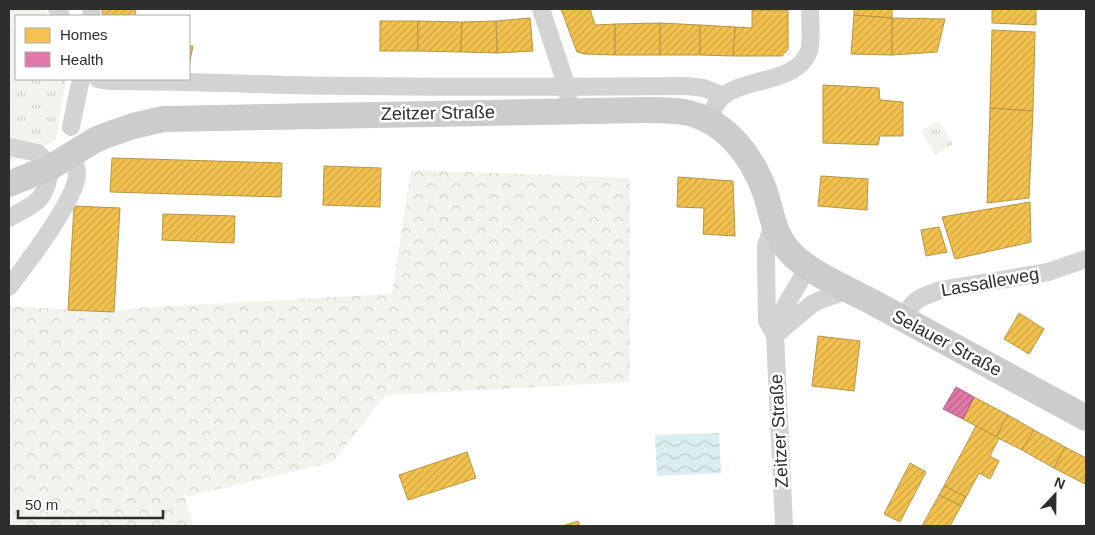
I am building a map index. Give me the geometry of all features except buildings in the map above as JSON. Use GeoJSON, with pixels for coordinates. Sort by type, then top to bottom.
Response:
{"type":"FeatureCollection","features":[{"type":"Feature","properties":{"kind":"main road","name":"Zeitzer Straße"},"geometry":{"type":"LineString","coordinates":[[9,184],[61,161],[107,134],[163,119],[568,99],[689,113],[708,121],[730,136],[750,160],[765,193],[773,225],[780,238],[788,251],[808,267]]}},
{"type":"Feature","properties":{"kind":"main road","name":"Selauer Straße"},"geometry":{"type":"LineString","coordinates":[[808,267],[1086,418]]}},
{"type":"Feature","properties":{"kind":"street"},"geometry":{"type":"LineString","coordinates":[[541,9],[568,99]]}},
{"type":"Feature","properties":{"kind":"street"},"geometry":{"type":"LineString","coordinates":[[708,121],[718,101],[732,90],[776,77],[800,65],[809,51],[810,9]]}},
{"type":"Feature","properties":{"kind":"street"},"geometry":{"type":"LineString","coordinates":[[71,127],[81,80]]}},
{"type":"Feature","properties":{"kind":"street","name":"Zeitzer Straße"},"geometry":{"type":"LineString","coordinates":[[104,80],[193,81],[568,99],[688,86],[704,88],[723,96]]}},
{"type":"Feature","properties":{"kind":"street"},"geometry":{"type":"LineString","coordinates":[[9,147],[38,153],[61,161],[78,173],[72,191],[32,256],[9,287]]}},
{"type":"Feature","properties":{"kind":"street"},"geometry":{"type":"LineString","coordinates":[[9,218],[42,197],[61,161]]}},
{"type":"Feature","properties":{"kind":"street","name":"Zeitzer Straße"},"geometry":{"type":"LineString","coordinates":[[773,225],[766,246],[767,321],[775,335]]}},
{"type":"Feature","properties":{"kind":"street","name":"Lassalleweg"},"geometry":{"type":"LineString","coordinates":[[903,319],[914,301],[941,290],[1048,272],[1086,260]]}},
{"type":"Feature","properties":{"kind":"street","name":"Zeitzer Straße"},"geometry":{"type":"LineString","coordinates":[[784,526],[775,335],[779,317],[808,267]]}},
{"type":"Feature","properties":{"kind":"street"},"geometry":{"type":"LineString","coordinates":[[775,335],[812,304],[849,290]]}},
{"type":"Feature","properties":{"kind":"green space"},"geometry":{"type":"Polygon","coordinates":[[[9,9],[45,9],[48,15],[15,15],[15,80],[66,80],[56,139],[9,163],[9,9]]]}},
{"type":"Feature","properties":{"kind":"green space"},"geometry":{"type":"Polygon","coordinates":[[[939,121],[953,144],[935,155],[921,131],[939,121]]]}},
{"type":"Feature","properties":{"kind":"green space"},"geometry":{"type":"Polygon","coordinates":[[[411,170],[630,178],[630,382],[386,395],[333,462],[185,497],[193,525],[12,526],[9,510],[9,329],[11,328],[9,306],[113,312],[135,308],[392,294],[411,170]]]}},
{"type":"Feature","properties":{"kind":"water"},"geometry":{"type":"Polygon","coordinates":[[[719,433],[721,473],[657,476],[655,435],[719,433]]]}}]}
